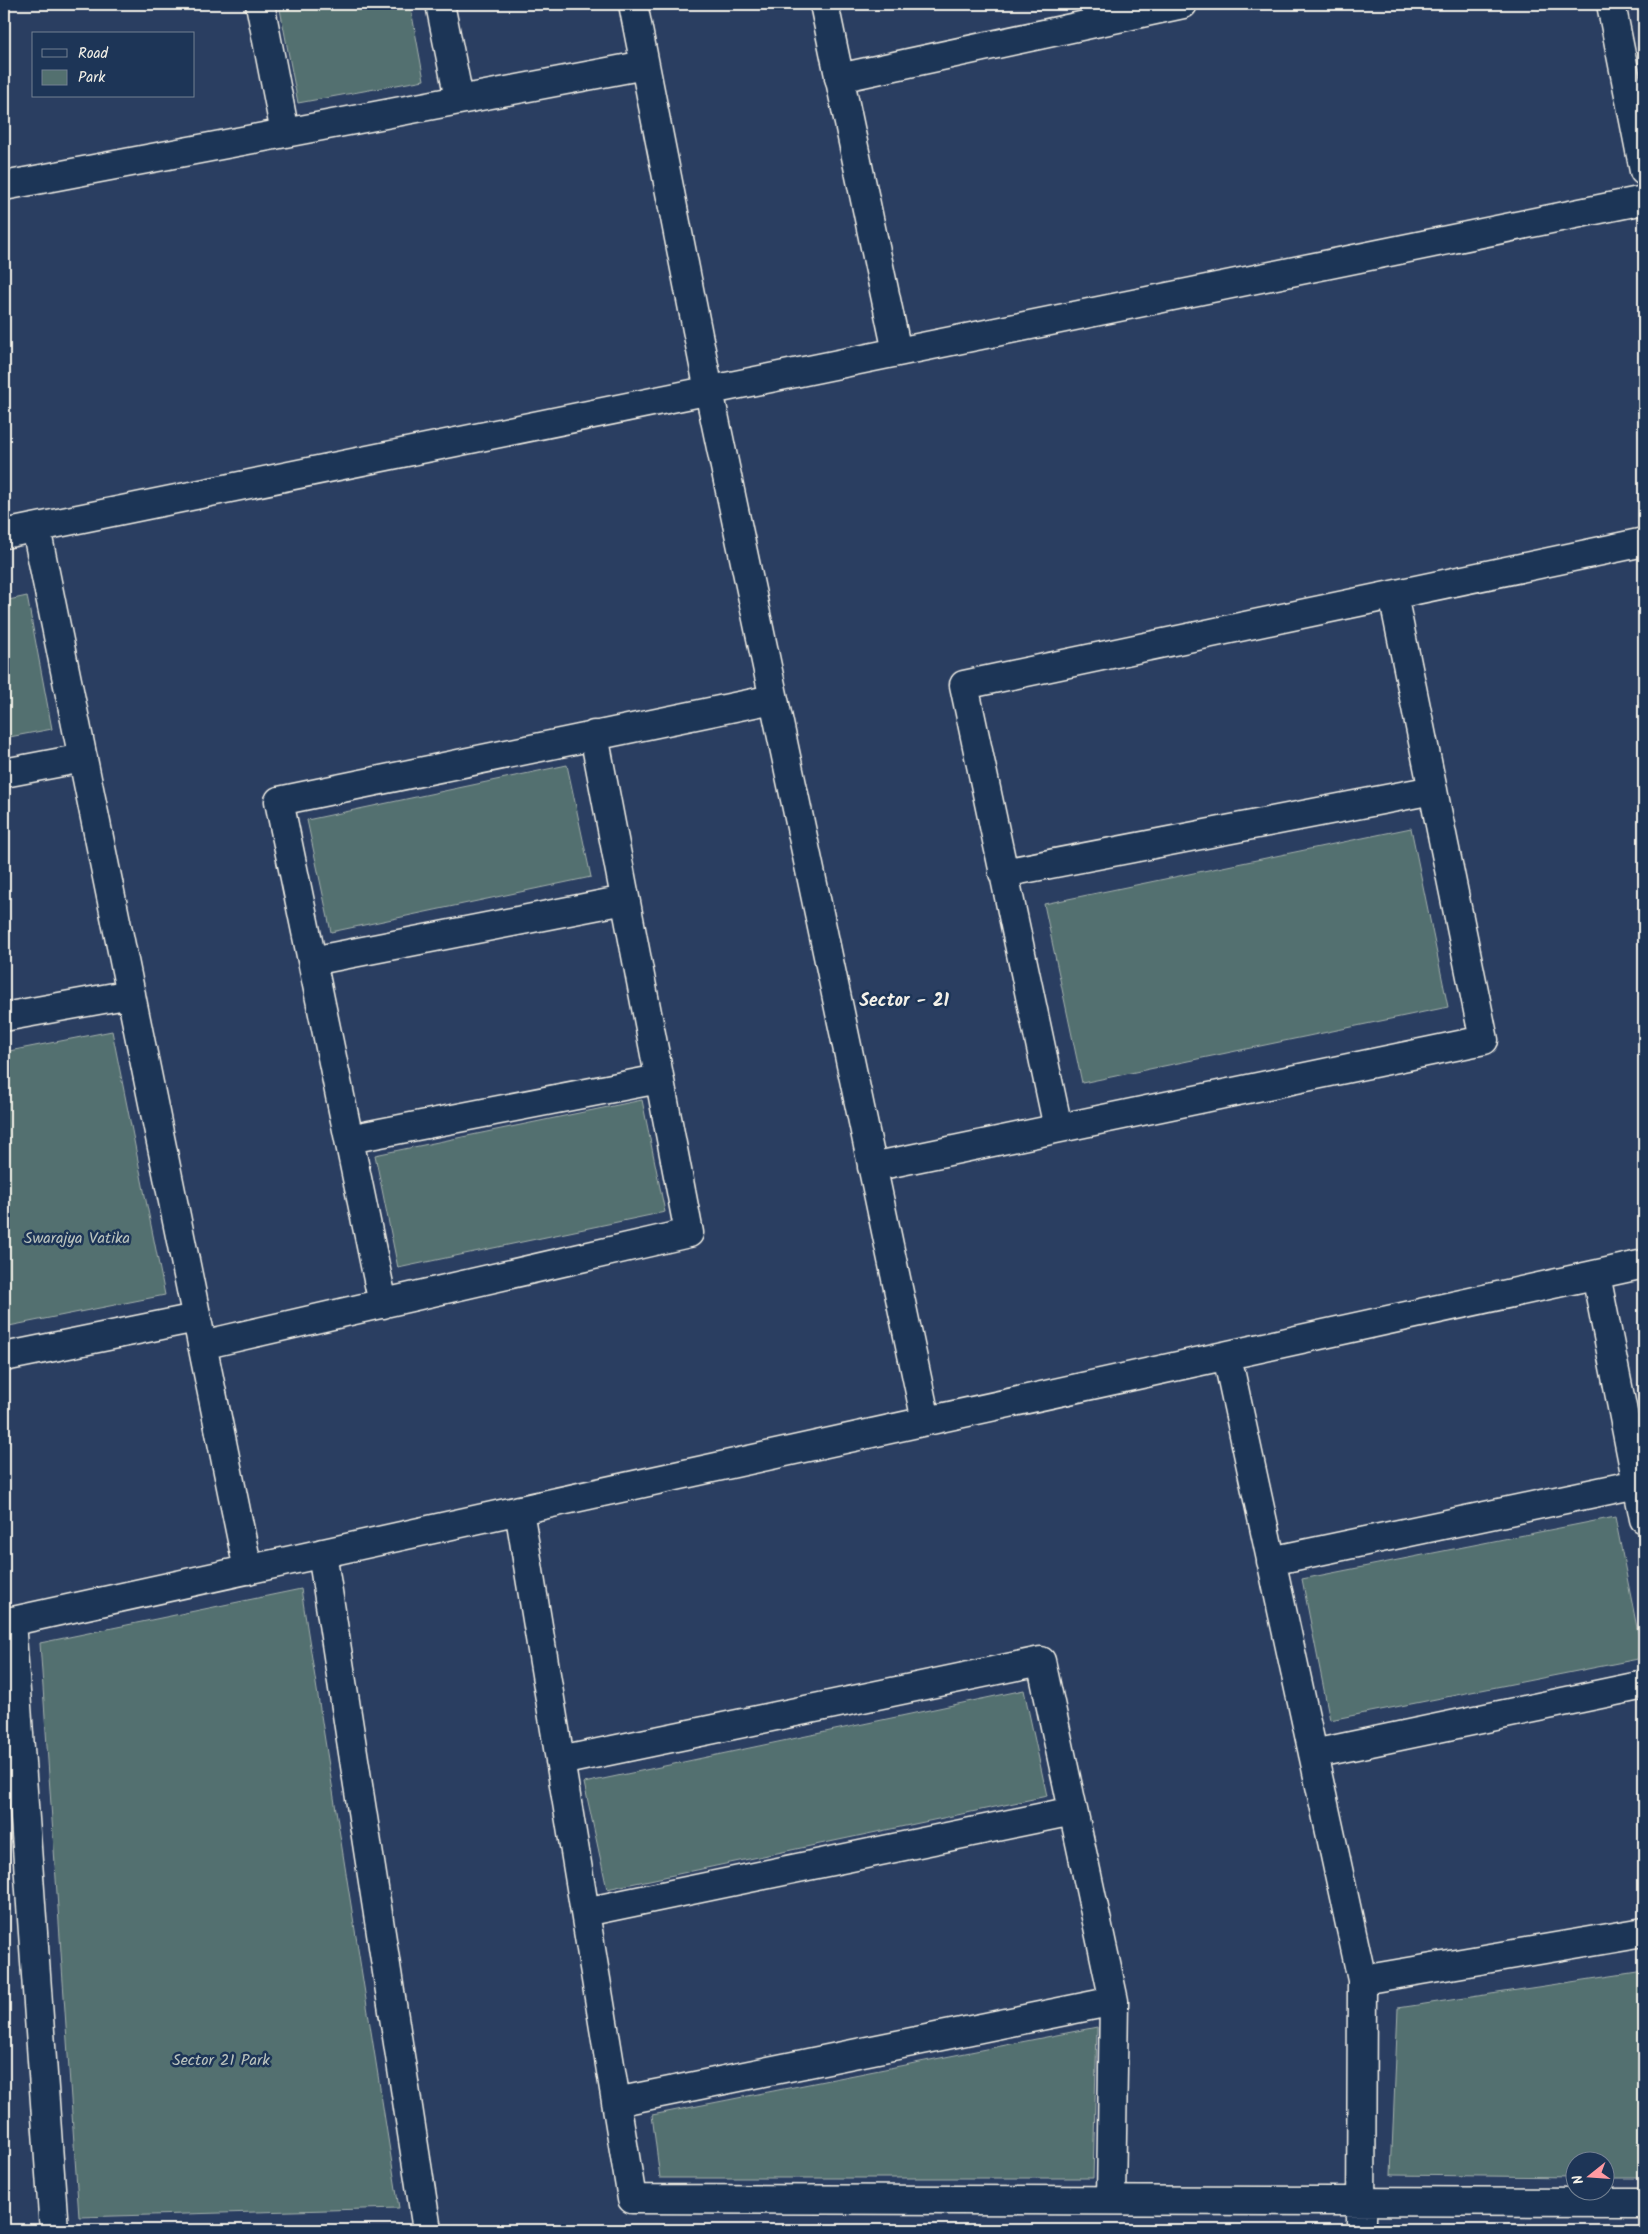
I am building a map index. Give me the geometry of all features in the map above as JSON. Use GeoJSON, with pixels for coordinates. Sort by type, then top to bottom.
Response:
{"type":"FeatureCollection","features":[{"type":"Feature","properties":{"kind":"street"},"geometry":{"type":"LineString","coordinates":[[260,4],[285,133]]}},
{"type":"Feature","properties":{"kind":"street"},"geometry":{"type":"LineString","coordinates":[[440,4],[459,100]]}},
{"type":"Feature","properties":{"kind":"street"},"geometry":{"type":"LineString","coordinates":[[633,4],[709,391],[926,1421]]}},
{"type":"Feature","properties":{"kind":"street"},"geometry":{"type":"LineString","coordinates":[[824,4],[897,352]]}},
{"type":"Feature","properties":{"kind":"street"},"geometry":{"type":"LineString","coordinates":[[839,78],[1130,9],[1183,4]]}},
{"type":"Feature","properties":{"kind":"street"},"geometry":{"type":"LineString","coordinates":[[1611,4],[1644,171]]}},
{"type":"Feature","properties":{"kind":"street"},"geometry":{"type":"LineString","coordinates":[[4,186],[645,64]]}},
{"type":"Feature","properties":{"kind":"street"},"geometry":{"type":"LineString","coordinates":[[4,534],[1644,200]]}},
{"type":"Feature","properties":{"kind":"street"},"geometry":{"type":"LineString","coordinates":[[36,528],[248,1570]]}},
{"type":"Feature","properties":{"kind":"street"},"geometry":{"type":"LineString","coordinates":[[1058,1128],[964,685],[1644,542]]}},
{"type":"Feature","properties":{"kind":"street"},"geometry":{"type":"LineString","coordinates":[[872,1167],[1484,1040],[1393,595]]}},
{"type":"Feature","properties":{"kind":"street"},"geometry":{"type":"LineString","coordinates":[[383,1304],[278,800],[773,698]]}},
{"type":"Feature","properties":{"kind":"street"},"geometry":{"type":"LineString","coordinates":[[202,1345],[689,1233],[594,736]]}},
{"type":"Feature","properties":{"kind":"street"},"geometry":{"type":"LineString","coordinates":[[4,773],[83,758]]}},
{"type":"Feature","properties":{"kind":"street"},"geometry":{"type":"LineString","coordinates":[[1003,873],[1433,790]]}},
{"type":"Feature","properties":{"kind":"street"},"geometry":{"type":"LineString","coordinates":[[312,961],[625,900]]}},
{"type":"Feature","properties":{"kind":"street"},"geometry":{"type":"LineString","coordinates":[[4,1017],[131,994]]}},
{"type":"Feature","properties":{"kind":"street"},"geometry":{"type":"LineString","coordinates":[[349,1138],[659,1079]]}},
{"type":"Feature","properties":{"kind":"street"},"geometry":{"type":"LineString","coordinates":[[54,2230],[7,1622],[1644,1264]]}},
{"type":"Feature","properties":{"kind":"street"},"geometry":{"type":"LineString","coordinates":[[1596,1275],[1644,1519]]}},
{"type":"Feature","properties":{"kind":"street"},"geometry":{"type":"LineString","coordinates":[[4,1357],[196,1318]]}},
{"type":"Feature","properties":{"kind":"street"},"geometry":{"type":"LineString","coordinates":[[1227,1356],[1362,1980],[1361,2230]]}},
{"type":"Feature","properties":{"kind":"street"},"geometry":{"type":"LineString","coordinates":[[1272,1560],[1637,1484]]}},
{"type":"Feature","properties":{"kind":"street"},"geometry":{"type":"LineString","coordinates":[[519,1510],[632,2199],[1644,2202]]}},
{"type":"Feature","properties":{"kind":"street"},"geometry":{"type":"LineString","coordinates":[[322,1553],[427,2230]]}},
{"type":"Feature","properties":{"kind":"street"},"geometry":{"type":"LineString","coordinates":[[560,1761],[1041,1661],[1114,2001],[1111,2200]]}},
{"type":"Feature","properties":{"kind":"street"},"geometry":{"type":"LineString","coordinates":[[1313,1754],[1644,1685]]}},
{"type":"Feature","properties":{"kind":"street"},"geometry":{"type":"LineString","coordinates":[[585,1912],[1073,1811]]}},
{"type":"Feature","properties":{"kind":"street"},"geometry":{"type":"LineString","coordinates":[[1362,1980],[1644,1932]]}},
{"type":"Feature","properties":{"kind":"street"},"geometry":{"type":"LineString","coordinates":[[616,2102],[1114,2001]]}},
{"type":"Feature","properties":{"kind":"green space"},"geometry":{"type":"Polygon","coordinates":[[[279,4],[410,4],[424,80],[298,103],[279,4]]]}},
{"type":"Feature","properties":{"kind":"green space"},"geometry":{"type":"Polygon","coordinates":[[[27,596],[52,729],[4,738],[4,601],[27,596]]]}},
{"type":"Feature","properties":{"kind":"green space"},"geometry":{"type":"Polygon","coordinates":[[[567,765],[591,877],[331,932],[307,820],[567,765]]]}},
{"type":"Feature","properties":{"kind":"green space"},"geometry":{"type":"Polygon","coordinates":[[[1411,828],[1448,1007],[1082,1083],[1044,904],[1411,828]]]}},
{"type":"Feature","properties":{"kind":"green space","name":"Swarajya Vatika"},"geometry":{"type":"Polygon","coordinates":[[[112,1031],[165,1295],[4,1327],[4,1052],[112,1031]]]}},
{"type":"Feature","properties":{"kind":"green space"},"geometry":{"type":"Polygon","coordinates":[[[642,1100],[665,1212],[398,1268],[375,1155],[642,1100]]]}},
{"type":"Feature","properties":{"kind":"green space"},"geometry":{"type":"Polygon","coordinates":[[[1615,1517],[1643,1658],[1330,1720],[1302,1579],[1615,1517]]]}},
{"type":"Feature","properties":{"kind":"green space","name":"Sector 21 Park"},"geometry":{"type":"Polygon","coordinates":[[[301,1589],[399,2208],[79,2217],[40,1643],[301,1589]]]}},
{"type":"Feature","properties":{"kind":"green space"},"geometry":{"type":"Polygon","coordinates":[[[1024,1690],[1047,1796],[607,1889],[584,1783],[1024,1690]]]}},
{"type":"Feature","properties":{"kind":"green space"},"geometry":{"type":"Polygon","coordinates":[[[1644,1971],[1644,2178],[1616,2178],[1616,2152],[1566,2152],[1566,2177],[1391,2175],[1398,2008],[1644,1971]]]}},
{"type":"Feature","properties":{"kind":"green space"},"geometry":{"type":"Polygon","coordinates":[[[1097,2027],[1093,2178],[660,2178],[652,2115],[1097,2027]]]}},
{"type":"Feature","properties":{"kind":"district","name":"Sector - 21"},"geometry":{"type":"Point","coordinates":[904,1000]}}]}
